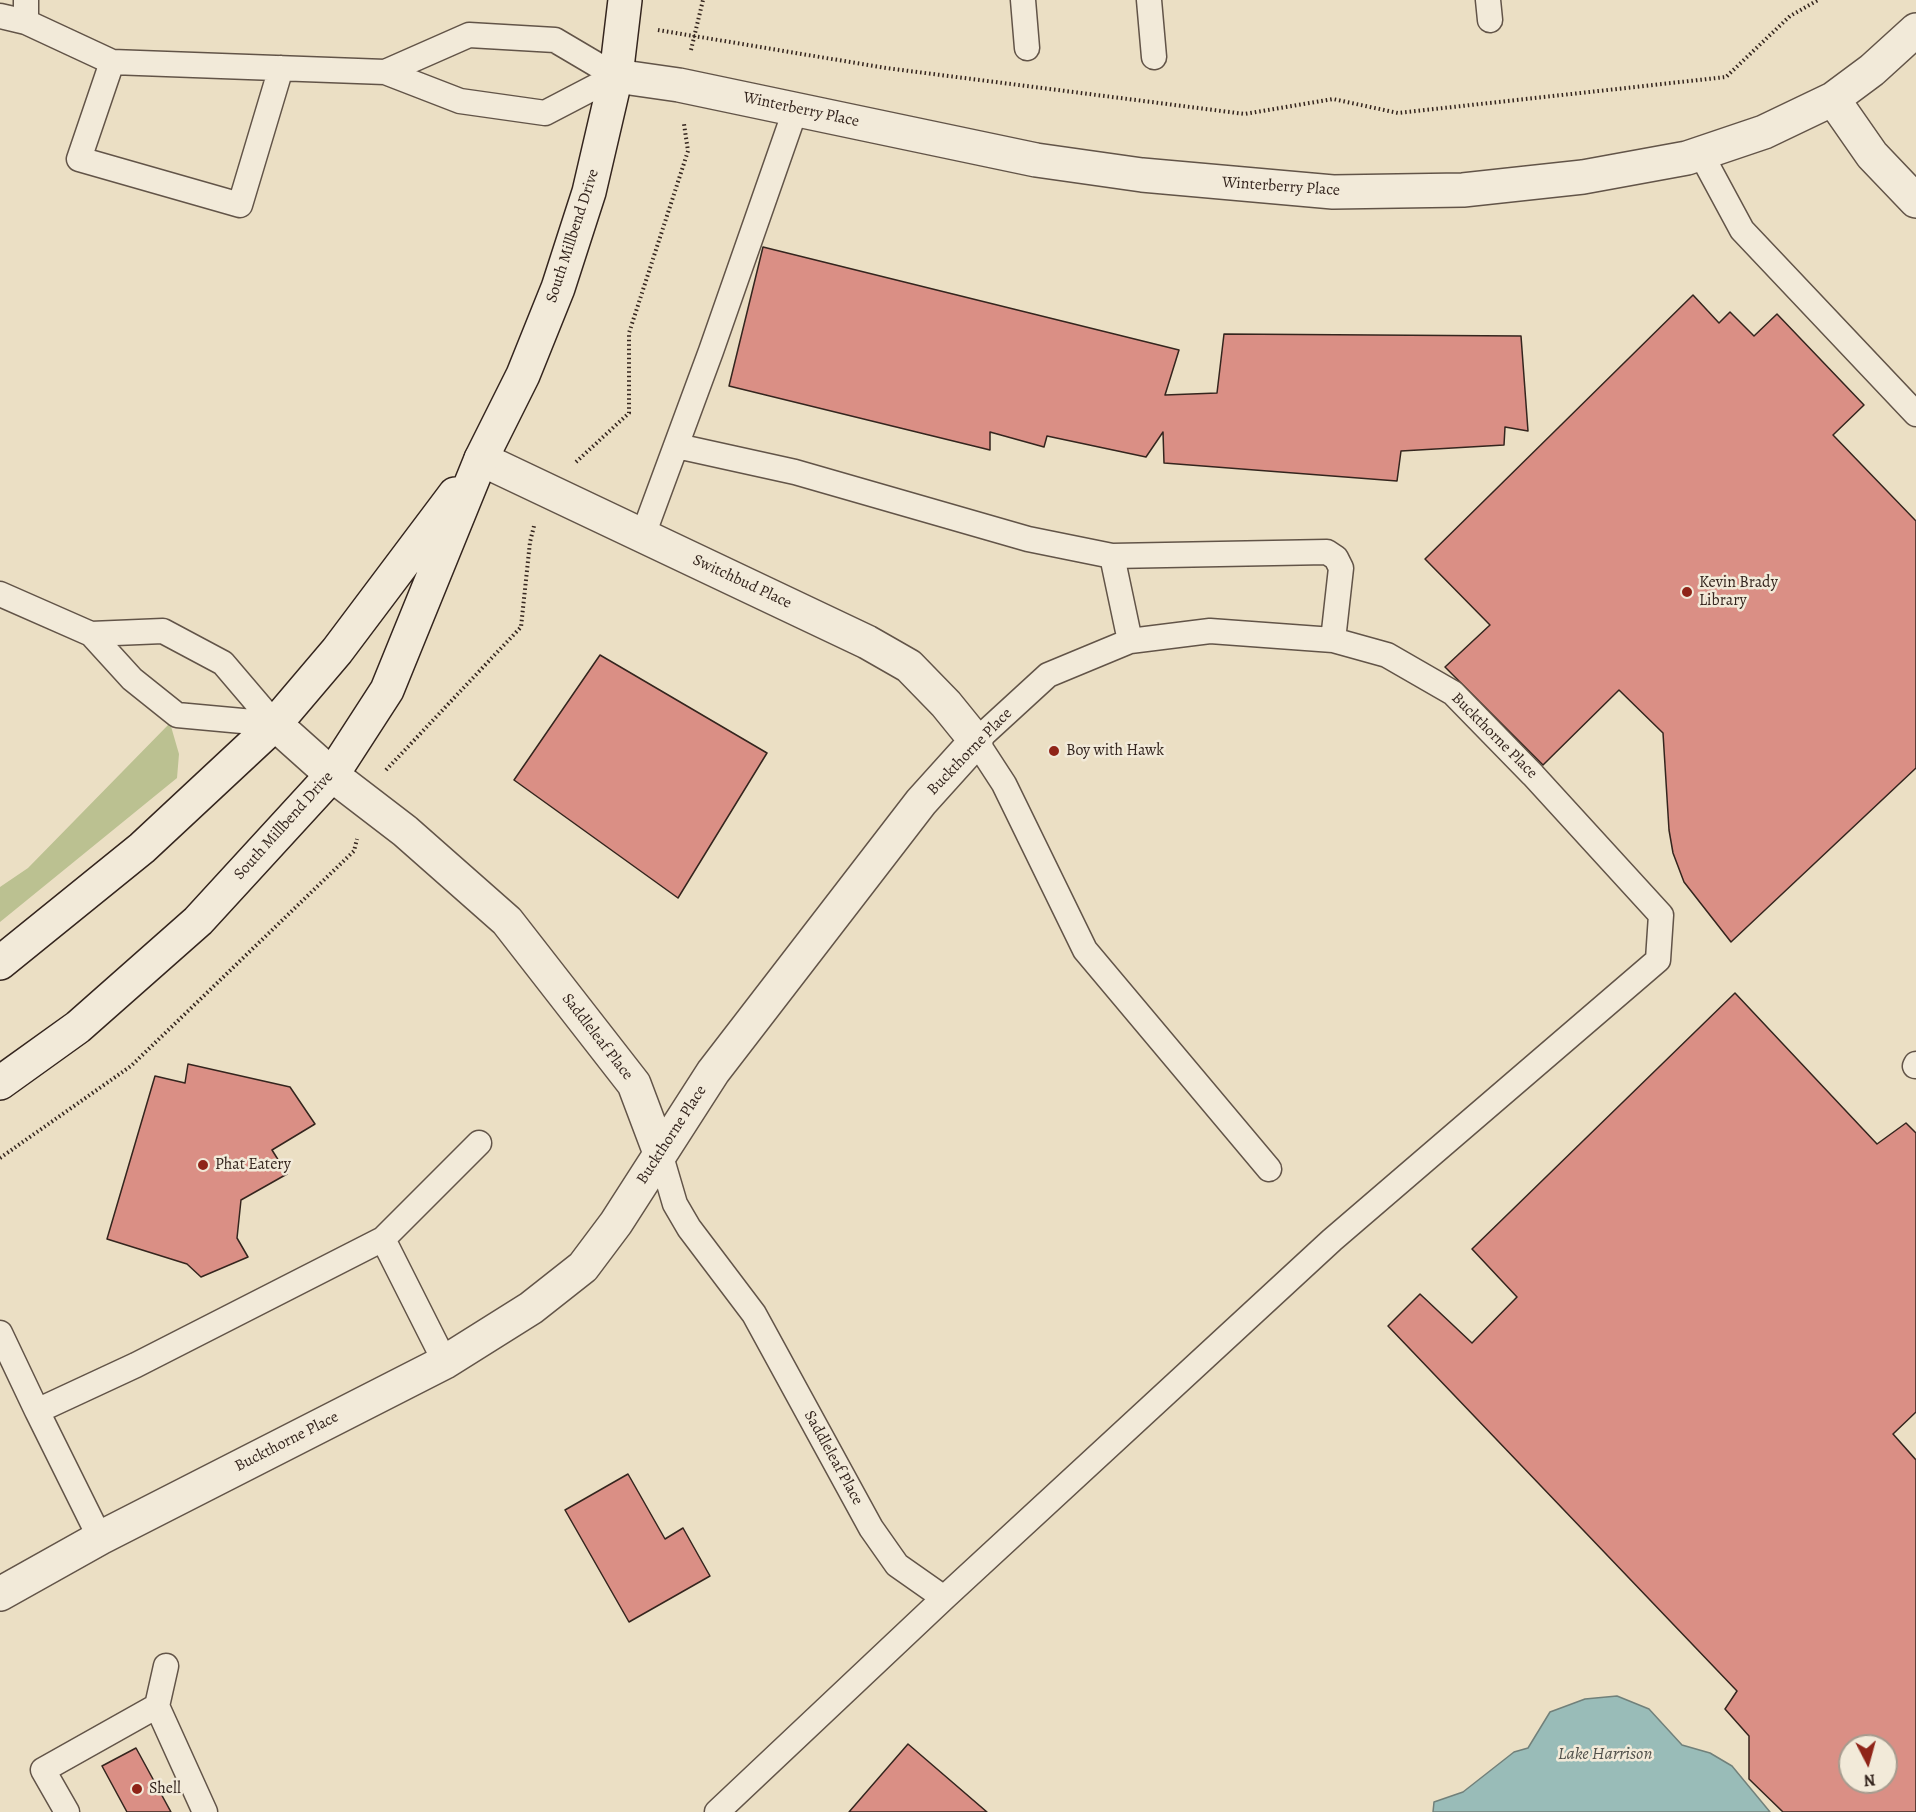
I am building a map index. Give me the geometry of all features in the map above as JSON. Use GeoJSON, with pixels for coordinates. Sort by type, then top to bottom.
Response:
{"type":"FeatureCollection","features":[{"type":"Feature","properties":{"kind":"street","name":"South Millbend Drive"},"geometry":{"type":"LineString","coordinates":[[0,1083],[78,1027],[198,921],[332,775],[387,690],[481,459],[523,375],[558,288],[590,192],[616,75],[624,12]]}},
{"type":"Feature","properties":{"kind":"street","name":"Winterberry Place"},"geometry":{"type":"LineString","coordinates":[[616,75],[796,108],[1036,160],[1142,175],[1333,192],[1462,190],[1583,177],[1701,154],[1764,132],[1833,99],[1872,70],[1916,30]]}},
{"type":"Feature","properties":{"kind":"street"},"geometry":{"type":"LineString","coordinates":[[1833,99],[1872,155],[1916,201]]}},
{"type":"Feature","properties":{"kind":"street","name":"South Millbend Drive"},"geometry":{"type":"LineString","coordinates":[[0,963],[142,848],[274,724],[337,651],[481,459]]}},
{"type":"Feature","properties":{"kind":"street","name":"Switchbud Place"},"geometry":{"type":"LineString","coordinates":[[481,459],[544,491],[643,535],[867,642],[909,666],[946,704],[976,741]]}},
{"type":"Feature","properties":{"kind":"street","name":"Saddleleaf Place"},"geometry":{"type":"LineString","coordinates":[[274,724],[332,775],[405,831],[507,921],[634,1084],[660,1153]]}},
{"type":"Feature","properties":{"kind":"street","name":"Buckthorne Place"},"geometry":{"type":"LineString","coordinates":[[0,1594],[100,1538],[445,1362],[531,1308],[583,1267],[616,1223],[713,1072],[921,802],[976,741]]}},
{"type":"Feature","properties":{"kind":"lane"},"geometry":{"type":"LineString","coordinates":[[1023,0],[1027,48]]}},
{"type":"Feature","properties":{"kind":"lane"},"geometry":{"type":"LineString","coordinates":[[1149,0],[1154,57]]}},
{"type":"Feature","properties":{"kind":"lane"},"geometry":{"type":"LineString","coordinates":[[0,16],[26,11],[112,62],[385,72],[460,101],[545,113],[616,75]]}},
{"type":"Feature","properties":{"kind":"lane"},"geometry":{"type":"LineString","coordinates":[[385,72],[469,35],[555,40],[616,75]]}},
{"type":"Feature","properties":{"kind":"lane"},"geometry":{"type":"LineString","coordinates":[[112,62],[79,159],[240,205],[281,68]]}},
{"type":"Feature","properties":{"kind":"lane"},"geometry":{"type":"LineString","coordinates":[[643,535],[677,446],[796,108]]}},
{"type":"Feature","properties":{"kind":"lane"},"geometry":{"type":"LineString","coordinates":[[1701,154],[1742,230],[1916,414]]}},
{"type":"Feature","properties":{"kind":"lane"},"geometry":{"type":"LineString","coordinates":[[677,446],[795,472],[1028,539],[1112,555],[1327,552],[1336,558],[1341,568],[1333,640]]}},
{"type":"Feature","properties":{"kind":"lane"},"geometry":{"type":"LineString","coordinates":[[1112,555],[1130,641]]}},
{"type":"Feature","properties":{"kind":"lane"},"geometry":{"type":"LineString","coordinates":[[0,594],[90,634],[132,679],[177,716],[274,724]]}},
{"type":"Feature","properties":{"kind":"lane"},"geometry":{"type":"LineString","coordinates":[[90,634],[163,631],[223,663],[274,724]]}},
{"type":"Feature","properties":{"kind":"lane","name":"Buckthorne Place"},"geometry":{"type":"LineString","coordinates":[[717,1812],[944,1598],[1332,1240],[1658,960],[1661,915],[1533,775],[1453,693],[1387,655],[1333,640],[1210,631],[1130,641],[1048,675],[976,741]]}},
{"type":"Feature","properties":{"kind":"lane"},"geometry":{"type":"LineString","coordinates":[[976,741],[1004,784],[1085,950],[1269,1169]]}},
{"type":"Feature","properties":{"kind":"lane"},"geometry":{"type":"LineString","coordinates":[[37,1411],[136,1365],[383,1239],[479,1143]]}},
{"type":"Feature","properties":{"kind":"lane","name":"Saddleleaf Place"},"geometry":{"type":"LineString","coordinates":[[660,1153],[675,1204],[689,1228],[753,1314],[871,1528],[897,1565],[944,1598]]}},
{"type":"Feature","properties":{"kind":"lane"},"geometry":{"type":"LineString","coordinates":[[383,1239],[445,1362]]}},
{"type":"Feature","properties":{"kind":"lane"},"geometry":{"type":"LineString","coordinates":[[0,1333],[100,1538]]}},
{"type":"Feature","properties":{"kind":"lane"},"geometry":{"type":"LineString","coordinates":[[166,1666],[157,1706],[205,1812]]}},
{"type":"Feature","properties":{"kind":"lane"},"geometry":{"type":"LineString","coordinates":[[67,1812],[43,1770],[157,1706]]}},
{"type":"Feature","properties":{"kind":"path"},"geometry":{"type":"LineString","coordinates":[[696,36],[703,0]]}},
{"type":"Feature","properties":{"kind":"path"},"geometry":{"type":"LineString","coordinates":[[624,12],[696,36],[886,68],[1245,114],[1333,99],[1398,113],[1726,77],[1790,16],[1818,0]]}},
{"type":"Feature","properties":{"kind":"green space"},"geometry":{"type":"Polygon","coordinates":[[[170,723],[179,754],[177,778],[0,922],[0,887],[28,868],[170,723]]]}},
{"type":"Feature","properties":{"kind":"water","name":"Lake Harrison"},"geometry":{"type":"Polygon","coordinates":[[[1617,1696],[1649,1709],[1682,1745],[1710,1753],[1732,1766],[1770,1812],[1433,1812],[1434,1802],[1463,1792],[1514,1752],[1528,1748],[1550,1712],[1585,1699],[1617,1696]]]}},
{"type":"Feature","properties":{"kind":"building"},"geometry":{"type":"Polygon","coordinates":[[[763,247],[1179,350],[1165,395],[1217,393],[1224,334],[1521,336],[1528,431],[1505,427],[1504,445],[1401,451],[1397,481],[1164,463],[1163,432],[1146,457],[1047,436],[1044,447],[990,432],[990,450],[729,386],[763,247]]]}},
{"type":"Feature","properties":{"kind":"building","name":"Kevin Brady Library"},"geometry":{"type":"Polygon","coordinates":[[[1693,295],[1719,323],[1730,312],[1754,336],[1777,314],[1864,405],[1833,435],[1916,521],[1916,768],[1731,942],[1684,882],[1673,853],[1669,830],[1663,733],[1619,690],[1543,765],[1445,667],[1490,625],[1425,559],[1693,295]]]}},
{"type":"Feature","properties":{"kind":"building"},"geometry":{"type":"Polygon","coordinates":[[[600,655],[767,753],[678,898],[514,780],[600,655]]]}},
{"type":"Feature","properties":{"kind":"building"},"geometry":{"type":"Polygon","coordinates":[[[1735,993],[1877,1144],[1906,1123],[1916,1133],[1916,1412],[1893,1434],[1916,1460],[1916,1812],[1783,1812],[1749,1779],[1749,1736],[1725,1709],[1737,1691],[1388,1326],[1420,1294],[1472,1343],[1517,1297],[1472,1249],[1735,993]]]}},
{"type":"Feature","properties":{"kind":"building"},"geometry":{"type":"Polygon","coordinates":[[[188,1064],[290,1087],[315,1124],[272,1150],[287,1174],[241,1200],[237,1238],[248,1257],[201,1277],[187,1264],[107,1239],[155,1076],[185,1083],[188,1064]]]}},
{"type":"Feature","properties":{"kind":"building"},"geometry":{"type":"Polygon","coordinates":[[[628,1474],[665,1539],[683,1528],[710,1576],[629,1622],[565,1510],[628,1474]]]}},
{"type":"Feature","properties":{"kind":"building"},"geometry":{"type":"Polygon","coordinates":[[[908,1744],[987,1812],[849,1812],[908,1744]]]}},
{"type":"Feature","properties":{"kind":"building","name":"Shell"},"geometry":{"type":"Polygon","coordinates":[[[136,1748],[171,1812],[127,1812],[102,1766],[136,1748]]]}},
{"type":"Feature","properties":{"kind":"place","name":"Kevin Brady Library"},"geometry":{"type":"Point","coordinates":[1687,592]}},
{"type":"Feature","properties":{"kind":"place","name":"Boy with Hawk"},"geometry":{"type":"Point","coordinates":[1054,751]}},
{"type":"Feature","properties":{"kind":"place","name":"Phat Eatery"},"geometry":{"type":"Point","coordinates":[203,1165]}},
{"type":"Feature","properties":{"kind":"place","name":"Shell"},"geometry":{"type":"Point","coordinates":[137,1789]}}]}
